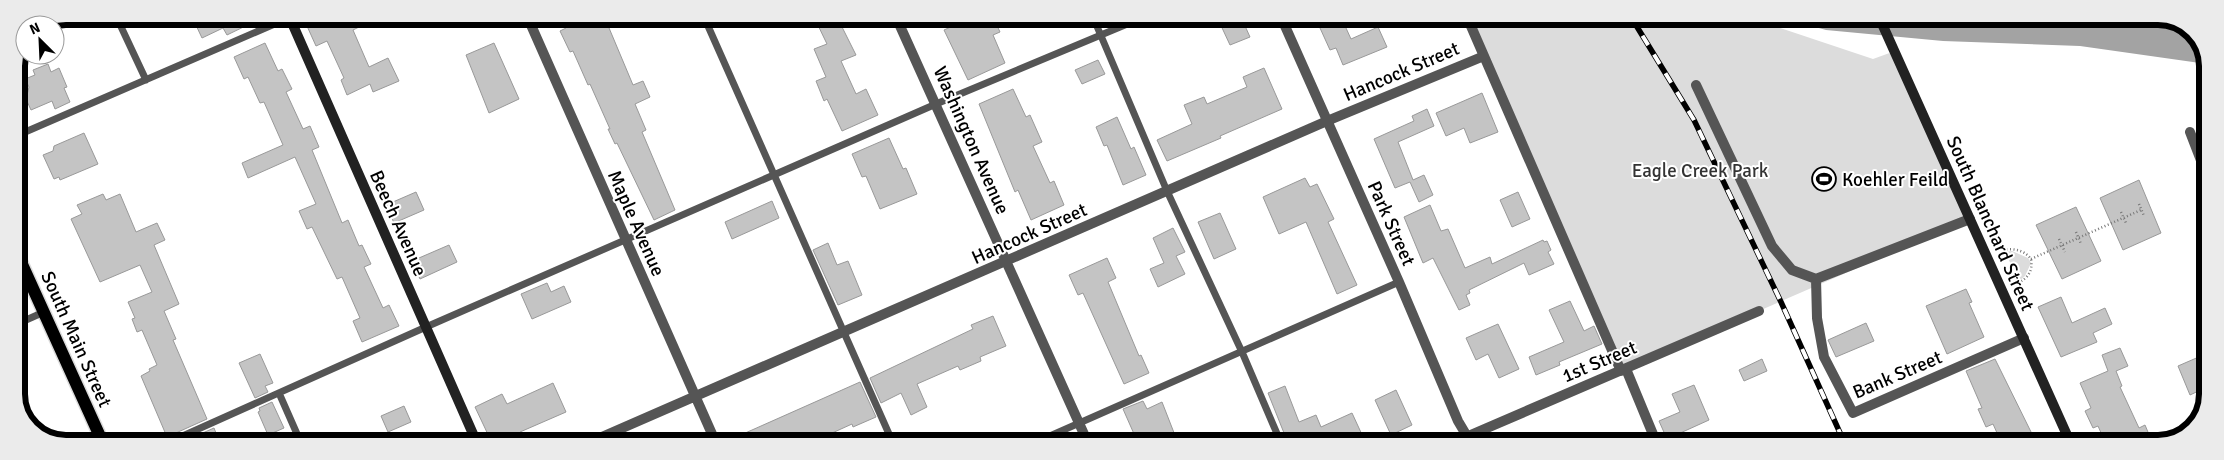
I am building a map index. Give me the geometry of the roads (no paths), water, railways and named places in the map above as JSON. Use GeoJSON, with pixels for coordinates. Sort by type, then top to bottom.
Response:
{"type":"FeatureCollection","features":[{"type":"Feature","properties":{"kind":"main road","name":"South Main Street"},"geometry":{"type":"LineString","coordinates":[[25,271],[99,435]]}},
{"type":"Feature","properties":{"kind":"street","name":"Beech Avenue"},"geometry":{"type":"LineString","coordinates":[[294,25],[473,435]]}},
{"type":"Feature","properties":{"kind":"street","name":"Maple Avenue"},"geometry":{"type":"LineString","coordinates":[[532,25],[713,435]]}},
{"type":"Feature","properties":{"kind":"street","name":"Washington Avenue"},"geometry":{"type":"LineString","coordinates":[[900,25],[1084,435]]}},
{"type":"Feature","properties":{"kind":"street","name":"Park Street"},"geometry":{"type":"LineString","coordinates":[[1285,25],[1399,282],[1458,422],[1467,435]]}},
{"type":"Feature","properties":{"kind":"street"},"geometry":{"type":"LineString","coordinates":[[1471,25],[1653,435]]}},
{"type":"Feature","properties":{"kind":"street","name":"South Blanchard Street"},"geometry":{"type":"LineString","coordinates":[[1883,25],[2067,435]]}},
{"type":"Feature","properties":{"kind":"street","name":"Hancock Street"},"geometry":{"type":"LineString","coordinates":[[607,435],[1327,121],[1484,56]]}},
{"type":"Feature","properties":{"kind":"street"},"geometry":{"type":"LineString","coordinates":[[1696,85],[1772,246],[1792,270],[1816,279],[1970,219]]}},
{"type":"Feature","properties":{"kind":"street"},"geometry":{"type":"LineString","coordinates":[[2190,132],[2199,155]]}},
{"type":"Feature","properties":{"kind":"street","name":"Bank Street"},"geometry":{"type":"LineString","coordinates":[[1816,279],[1817,318],[1824,357],[1854,413],[2024,338]]}},
{"type":"Feature","properties":{"kind":"street","name":"1st Street"},"geometry":{"type":"LineString","coordinates":[[1481,435],[1759,311]]}},
{"type":"Feature","properties":{"kind":"lane"},"geometry":{"type":"LineString","coordinates":[[120,25],[146,80]]}},
{"type":"Feature","properties":{"kind":"lane"},"geometry":{"type":"LineString","coordinates":[[25,132],[272,25]]}},
{"type":"Feature","properties":{"kind":"lane"},"geometry":{"type":"LineString","coordinates":[[708,25],[889,435]]}},
{"type":"Feature","properties":{"kind":"lane"},"geometry":{"type":"LineString","coordinates":[[1096,25],[1167,191],[1242,352],[1278,435]]}},
{"type":"Feature","properties":{"kind":"lane"},"geometry":{"type":"LineString","coordinates":[[185,435],[426,327],[936,104],[1126,25]]}},
{"type":"Feature","properties":{"kind":"lane"},"geometry":{"type":"LineString","coordinates":[[1053,435],[1399,282]]}},
{"type":"Feature","properties":{"kind":"lane"},"geometry":{"type":"LineString","coordinates":[[25,320],[44,312]]}},
{"type":"Feature","properties":{"kind":"lane"},"geometry":{"type":"LineString","coordinates":[[280,392],[298,435]]}},
{"type":"Feature","properties":{"kind":"railway"},"geometry":{"type":"LineString","coordinates":[[1636,25],[1694,120],[1781,302],[1841,435]]}},
{"type":"Feature","properties":{"kind":"place","name":"Koehler Feild"},"geometry":{"type":"Point","coordinates":[1824,179]}},
{"type":"Feature","properties":{"kind":"park label","name":"Eagle Creek Park"},"geometry":{"type":"Point","coordinates":[1700,170]}}]}
